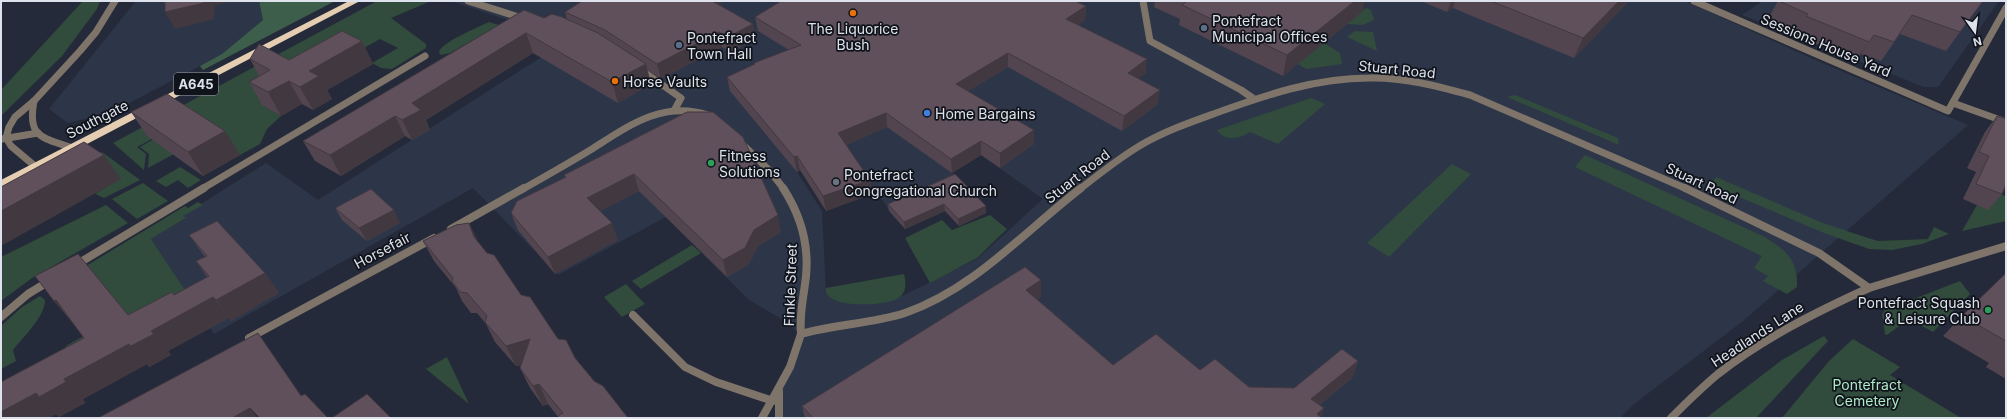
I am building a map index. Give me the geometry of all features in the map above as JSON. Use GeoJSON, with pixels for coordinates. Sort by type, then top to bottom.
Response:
{"type":"FeatureCollection","features":[{"type":"Feature","properties":{"kind":"highway","name":"Southgate"},"geometry":{"type":"LineString","coordinates":[[1,185],[356,1]]}},
{"type":"Feature","properties":{"kind":"street"},"geometry":{"type":"LineString","coordinates":[[4,138],[15,117],[34,101],[92,37],[115,1]]}},
{"type":"Feature","properties":{"kind":"street"},"geometry":{"type":"LineString","coordinates":[[468,1],[532,21]]}},
{"type":"Feature","properties":{"kind":"street"},"geometry":{"type":"LineString","coordinates":[[1143,1],[1147,32],[1150,41],[1241,90],[1254,99]]}},
{"type":"Feature","properties":{"kind":"street","name":"Sessions House Yard"},"geometry":{"type":"LineString","coordinates":[[1694,1],[1948,111],[1953,103]]}},
{"type":"Feature","properties":{"kind":"street"},"geometry":{"type":"LineString","coordinates":[[2006,8],[1983,46],[1953,103],[2006,122]]}},
{"type":"Feature","properties":{"kind":"street"},"geometry":{"type":"LineString","coordinates":[[1,317],[28,294],[425,56]]}},
{"type":"Feature","properties":{"kind":"street"},"geometry":{"type":"LineString","coordinates":[[634,66],[681,98],[675,109],[692,110],[707,115],[716,121]]}},
{"type":"Feature","properties":{"kind":"street","name":"Stuart Road"},"geometry":{"type":"LineString","coordinates":[[801,334],[830,326],[863,323],[890,317],[929,304],[965,283],[1044,218],[1138,147],[1190,122],[1254,99],[1300,84],[1345,77],[1400,79],[1449,88],[1470,95],[1540,124],[1682,187],[1819,253],[1869,288]]}},
{"type":"Feature","properties":{"kind":"street"},"geometry":{"type":"LineString","coordinates":[[34,101],[31,120],[38,133]]}},
{"type":"Feature","properties":{"kind":"street","name":"Horsefair"},"geometry":{"type":"LineString","coordinates":[[241,342],[471,219],[637,122],[658,113],[675,109]]}},
{"type":"Feature","properties":{"kind":"street"},"geometry":{"type":"LineString","coordinates":[[4,138],[38,133],[72,148]]}},
{"type":"Feature","properties":{"kind":"street","name":"Finkle Street"},"geometry":{"type":"LineString","coordinates":[[732,135],[761,160],[784,186],[802,224],[806,250],[806,276],[800,307],[801,334],[798,350],[779,392]]}},
{"type":"Feature","properties":{"kind":"street"},"geometry":{"type":"LineString","coordinates":[[4,138],[11,146],[36,167]]}},
{"type":"Feature","properties":{"kind":"street"},"geometry":{"type":"LineString","coordinates":[[1869,288],[2006,246]]}},
{"type":"Feature","properties":{"kind":"street","name":"Headlands Lane"},"geometry":{"type":"LineString","coordinates":[[1671,418],[1726,368],[1790,326],[1826,307],[1869,288]]}},
{"type":"Feature","properties":{"kind":"street"},"geometry":{"type":"LineString","coordinates":[[632,315],[685,367],[716,382],[773,401]]}},
{"type":"Feature","properties":{"kind":"street"},"geometry":{"type":"LineString","coordinates":[[762,418],[779,392]]}},
{"type":"Feature","properties":{"kind":"street"},"geometry":{"type":"LineString","coordinates":[[779,392],[779,418]]}},
{"type":"Feature","properties":{"kind":"shaded area"},"geometry":{"type":"Polygon","coordinates":[[[136,1],[259,1],[263,20],[222,54],[200,66],[110,113],[68,123],[49,109],[136,1]]]}},
{"type":"Feature","properties":{"kind":"shaded area"},"geometry":{"type":"Polygon","coordinates":[[[451,1],[1685,1],[1822,63],[1968,125],[1743,321],[1634,404],[1620,418],[777,418],[779,391],[801,334],[780,318],[749,300],[666,217],[558,275],[473,188],[214,334],[151,239],[185,219],[182,216],[266,163],[318,200],[568,40],[451,1]],[[845,154],[797,172],[822,211],[826,293],[892,300],[900,297],[977,259],[1043,199],[981,155],[952,173],[959,179],[889,211],[884,202],[845,154]]]}},
{"type":"Feature","properties":{"kind":"shaded area"},"geometry":{"type":"Polygon","coordinates":[[[1763,1],[1999,1],[1938,87],[1924,87],[1742,15],[1763,1]]]}},
{"type":"Feature","properties":{"kind":"green space"},"geometry":{"type":"Polygon","coordinates":[[[83,1],[100,1],[97,9],[62,56],[1,116],[1,90],[83,1]]]}},
{"type":"Feature","properties":{"kind":"green space"},"geometry":{"type":"Polygon","coordinates":[[[259,1],[335,1],[203,70],[200,66],[222,54],[263,20],[259,1]]]}},
{"type":"Feature","properties":{"kind":"green space"},"geometry":{"type":"Polygon","coordinates":[[[377,1],[431,1],[391,18],[426,44],[426,48],[392,69],[381,68],[372,63],[398,48],[380,39],[263,105],[281,116],[267,129],[260,144],[240,155],[147,135],[152,139],[137,147],[146,154],[144,170],[113,143],[377,1]]]}},
{"type":"Feature","properties":{"kind":"green space"},"geometry":{"type":"Polygon","coordinates":[[[1366,8],[1371,10],[1374,20],[1363,25],[1347,24],[1366,8]]]}},
{"type":"Feature","properties":{"kind":"green space"},"geometry":{"type":"Polygon","coordinates":[[[489,22],[499,25],[450,53],[441,55],[439,53],[445,45],[452,40],[489,22]]]}},
{"type":"Feature","properties":{"kind":"green space"},"geometry":{"type":"Polygon","coordinates":[[[1355,31],[1373,32],[1377,51],[1347,37],[1355,31]]]}},
{"type":"Feature","properties":{"kind":"green space"},"geometry":{"type":"Polygon","coordinates":[[[1324,43],[1340,53],[1342,64],[1306,69],[1298,64],[1324,43]]]}},
{"type":"Feature","properties":{"kind":"green space"},"geometry":{"type":"Polygon","coordinates":[[[1515,95],[1618,138],[1619,145],[1507,97],[1515,95]]]}},
{"type":"Feature","properties":{"kind":"green space"},"geometry":{"type":"Polygon","coordinates":[[[1311,98],[1325,104],[1278,144],[1250,132],[1237,138],[1228,138],[1220,134],[1217,130],[1311,98]]]}},
{"type":"Feature","properties":{"kind":"green space"},"geometry":{"type":"Polygon","coordinates":[[[154,139],[174,154],[148,168],[149,154],[140,147],[154,139]]]}},
{"type":"Feature","properties":{"kind":"green space"},"geometry":{"type":"Polygon","coordinates":[[[102,152],[140,180],[104,198],[95,194],[121,178],[1,204],[102,152]]]}},
{"type":"Feature","properties":{"kind":"green space"},"geometry":{"type":"Polygon","coordinates":[[[1585,155],[1765,237],[1785,252],[1793,263],[1797,277],[1797,287],[1787,294],[1763,281],[1768,276],[1754,268],[1762,256],[1575,167],[1585,155]]]}},
{"type":"Feature","properties":{"kind":"green space"},"geometry":{"type":"Polygon","coordinates":[[[1452,164],[1471,174],[1389,257],[1367,243],[1452,164]]]}},
{"type":"Feature","properties":{"kind":"green space"},"geometry":{"type":"Polygon","coordinates":[[[180,167],[201,180],[188,188],[178,180],[166,187],[156,181],[180,167]]]}},
{"type":"Feature","properties":{"kind":"green space"},"geometry":{"type":"Polygon","coordinates":[[[1716,177],[1823,223],[1878,241],[1928,239],[1934,227],[1949,234],[1922,244],[1892,250],[1869,249],[1824,233],[1711,185],[1716,177]]]}},
{"type":"Feature","properties":{"kind":"green space"},"geometry":{"type":"Polygon","coordinates":[[[143,183],[168,201],[137,219],[112,199],[143,183]]]}},
{"type":"Feature","properties":{"kind":"green space"},"geometry":{"type":"Polygon","coordinates":[[[1997,191],[2006,197],[2006,221],[1962,231],[1977,205],[1988,209],[1997,191]]]}},
{"type":"Feature","properties":{"kind":"green space"},"geometry":{"type":"Polygon","coordinates":[[[198,202],[203,205],[183,216],[186,218],[151,239],[197,308],[81,370],[66,346],[85,335],[53,286],[185,206],[188,208],[198,202]]]}},
{"type":"Feature","properties":{"kind":"green space"},"geometry":{"type":"Polygon","coordinates":[[[106,205],[128,223],[32,278],[1,301],[1,257],[106,205]]]}},
{"type":"Feature","properties":{"kind":"green space"},"geometry":{"type":"Polygon","coordinates":[[[990,215],[1007,229],[977,258],[930,283],[905,238],[942,220],[952,230],[990,215]]]}},
{"type":"Feature","properties":{"kind":"green space"},"geometry":{"type":"Polygon","coordinates":[[[692,245],[701,253],[641,289],[632,281],[692,245]]]}},
{"type":"Feature","properties":{"kind":"green space"},"geometry":{"type":"Polygon","coordinates":[[[904,274],[904,292],[900,297],[887,302],[877,304],[857,304],[839,302],[832,299],[826,293],[826,288],[904,274]]]}},
{"type":"Feature","properties":{"kind":"green space"},"geometry":{"type":"Polygon","coordinates":[[[1960,281],[1970,294],[1933,332],[1909,319],[1887,335],[1885,334],[1882,314],[1885,310],[1960,281]]]}},
{"type":"Feature","properties":{"kind":"green space"},"geometry":{"type":"Polygon","coordinates":[[[626,284],[645,304],[622,317],[604,297],[626,284]]]}},
{"type":"Feature","properties":{"kind":"green space"},"geometry":{"type":"Polygon","coordinates":[[[40,296],[45,300],[38,320],[13,350],[16,361],[1,369],[1,326],[22,307],[40,296]]]}},
{"type":"Feature","properties":{"kind":"green space"},"geometry":{"type":"Polygon","coordinates":[[[1824,336],[1828,341],[1756,418],[1706,418],[1782,360],[1824,336]]]}},
{"type":"Feature","properties":{"kind":"green space","name":"Pontefract Cemetery"},"geometry":{"type":"Polygon","coordinates":[[[1853,339],[1900,367],[1890,375],[1961,418],[1782,418],[1829,361],[1853,339]]]}},
{"type":"Feature","properties":{"kind":"green space"},"geometry":{"type":"Polygon","coordinates":[[[447,357],[469,404],[426,369],[447,357]]]}},
{"type":"Feature","properties":{"kind":"building"},"geometry":{"type":"Polygon","coordinates":[[[165,1],[204,1],[204,3],[165,12],[165,1]]]}},
{"type":"Feature","properties":{"kind":"building"},"geometry":{"type":"Polygon","coordinates":[[[582,1],[712,1],[753,24],[728,37],[719,32],[657,64],[605,30],[565,12],[582,1]]]}},
{"type":"Feature","properties":{"kind":"building"},"geometry":{"type":"Polygon","coordinates":[[[781,1],[1075,1],[1086,6],[1066,19],[1147,59],[1128,73],[1160,90],[1124,116],[1008,53],[956,84],[1034,130],[1000,153],[981,141],[951,159],[886,113],[838,133],[870,180],[823,196],[797,156],[794,157],[727,77],[755,64],[754,63],[801,45],[755,17],[781,1]]]}},
{"type":"Feature","properties":{"kind":"building"},"geometry":{"type":"Polygon","coordinates":[[[1187,1],[1355,1],[1287,55],[1182,5],[1187,1]]]}},
{"type":"Feature","properties":{"kind":"building"},"geometry":{"type":"Polygon","coordinates":[[[1491,1],[1619,1],[1583,38],[1491,1]]]}},
{"type":"Feature","properties":{"kind":"building"},"geometry":{"type":"Polygon","coordinates":[[[1779,1],[1983,1],[1960,32],[1912,15],[1894,42],[1874,35],[1869,42],[1806,16],[1808,14],[1779,1]]]}},
{"type":"Feature","properties":{"kind":"building"},"geometry":{"type":"Polygon","coordinates":[[[524,10],[544,18],[552,14],[562,17],[598,33],[646,64],[612,82],[526,33],[412,103],[421,110],[402,120],[395,116],[330,155],[303,141],[524,10]]]}},
{"type":"Feature","properties":{"kind":"building"},"geometry":{"type":"Polygon","coordinates":[[[342,31],[362,41],[309,71],[319,76],[300,87],[289,81],[268,92],[249,82],[270,70],[250,59],[259,44],[289,60],[342,31]]]}},
{"type":"Feature","properties":{"kind":"building"},"geometry":{"type":"Polygon","coordinates":[[[167,94],[225,131],[188,152],[131,112],[167,94]]]}},
{"type":"Feature","properties":{"kind":"building"},"geometry":{"type":"Polygon","coordinates":[[[687,112],[713,112],[743,137],[778,215],[754,230],[745,248],[723,260],[634,174],[587,198],[612,223],[548,257],[511,213],[517,201],[566,177],[564,175],[687,112]]]}},
{"type":"Feature","properties":{"kind":"building"},"geometry":{"type":"Polygon","coordinates":[[[1997,116],[2006,119],[2006,184],[2002,194],[1976,184],[1989,156],[1979,152],[1997,116]]]}},
{"type":"Feature","properties":{"kind":"building"},"geometry":{"type":"Polygon","coordinates":[[[84,142],[104,155],[1,211],[1,187],[84,142]]]}},
{"type":"Feature","properties":{"kind":"building"},"geometry":{"type":"Polygon","coordinates":[[[955,174],[986,206],[958,219],[944,204],[904,222],[888,204],[955,174]]]}},
{"type":"Feature","properties":{"kind":"building"},"geometry":{"type":"Polygon","coordinates":[[[371,189],[394,210],[359,228],[335,208],[371,189]]]}},
{"type":"Feature","properties":{"kind":"building"},"geometry":{"type":"Polygon","coordinates":[[[217,221],[265,273],[216,300],[213,297],[151,331],[154,334],[131,346],[129,344],[64,379],[66,382],[39,397],[36,393],[1,412],[1,382],[84,338],[56,300],[54,301],[35,276],[78,254],[128,315],[172,292],[174,295],[209,276],[196,261],[207,256],[189,235],[217,221]]]}},
{"type":"Feature","properties":{"kind":"building"},"geometry":{"type":"Polygon","coordinates":[[[469,223],[474,237],[487,253],[494,255],[521,295],[530,297],[558,339],[566,340],[575,358],[594,381],[603,386],[628,418],[560,418],[558,416],[563,413],[539,384],[533,386],[520,368],[530,339],[506,346],[485,322],[487,316],[467,293],[460,292],[452,281],[453,278],[423,241],[456,225],[469,223]]]}},
{"type":"Feature","properties":{"kind":"building"},"geometry":{"type":"Polygon","coordinates":[[[1025,267],[1041,280],[1026,290],[1113,365],[1156,334],[1200,370],[1215,359],[1249,387],[1294,388],[1342,349],[1358,361],[1311,399],[1324,408],[1317,414],[1322,418],[813,418],[802,406],[1025,267]]]}},
{"type":"Feature","properties":{"kind":"building"},"geometry":{"type":"Polygon","coordinates":[[[2006,273],[2006,341],[1962,316],[2006,273]]]}},
{"type":"Feature","properties":{"kind":"building"},"geometry":{"type":"Polygon","coordinates":[[[258,333],[301,396],[305,394],[328,418],[260,418],[250,408],[232,418],[98,418],[258,333]]]}},
{"type":"Feature","properties":{"kind":"building"},"geometry":{"type":"Polygon","coordinates":[[[367,394],[391,418],[332,418],[367,394]]]}},
{"type":"Feature","properties":{"kind":"place","name":"The Liquorice Bush"},"geometry":{"type":"Point","coordinates":[853,13]}},
{"type":"Feature","properties":{"kind":"place","name":"Pontefract Municipal Offices"},"geometry":{"type":"Point","coordinates":[1204,28]}},
{"type":"Feature","properties":{"kind":"place","name":"Pontefract Town Hall"},"geometry":{"type":"Point","coordinates":[679,45]}},
{"type":"Feature","properties":{"kind":"place","name":"Horse Vaults"},"geometry":{"type":"Point","coordinates":[615,81]}},
{"type":"Feature","properties":{"kind":"place","name":"Home Bargains"},"geometry":{"type":"Point","coordinates":[927,113]}},
{"type":"Feature","properties":{"kind":"place","name":"Fitness Solutions"},"geometry":{"type":"Point","coordinates":[711,163]}},
{"type":"Feature","properties":{"kind":"place","name":"Pontefract Congregational Church"},"geometry":{"type":"Point","coordinates":[836,182]}},
{"type":"Feature","properties":{"kind":"place","name":"Pontefract Squash & Leisure Club"},"geometry":{"type":"Point","coordinates":[1988,310]}}]}
